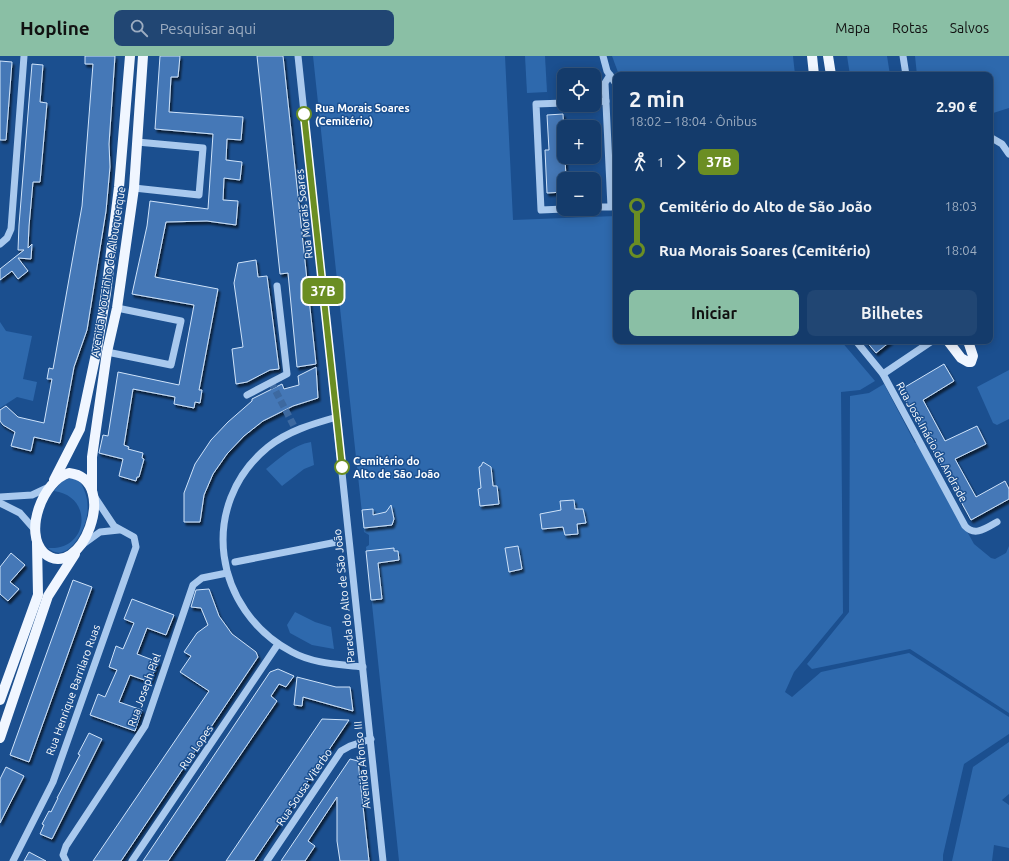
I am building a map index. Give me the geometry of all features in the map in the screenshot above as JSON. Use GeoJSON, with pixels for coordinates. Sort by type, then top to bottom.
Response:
{"type":"FeatureCollection","features":[{"type":"Feature","properties":{"kind":"main road","name":"Avenida Mouzinho de Albuquerque"},"geometry":{"type":"LineString","coordinates":[[52,483],[80,429],[97,349],[119,188],[130,56]]}},
{"type":"Feature","properties":{"kind":"main road","name":"Avenida Mouzinho de Albuquerque"},"geometry":{"type":"LineString","coordinates":[[93,493],[92,457],[107,352],[117,308],[134,188],[143,56]]}},
{"type":"Feature","properties":{"kind":"main road"},"geometry":{"type":"LineString","coordinates":[[812,56],[814,72]]}},
{"type":"Feature","properties":{"kind":"main road"},"geometry":{"type":"LineString","coordinates":[[828,56],[831,72]]}},
{"type":"Feature","properties":{"kind":"main road"},"geometry":{"type":"LineString","coordinates":[[124,142],[137,142]]}},
{"type":"Feature","properties":{"kind":"main road"},"geometry":{"type":"LineString","coordinates":[[119,188],[134,188]]}},
{"type":"Feature","properties":{"kind":"main road"},"geometry":{"type":"LineString","coordinates":[[104,305],[117,308]]}},
{"type":"Feature","properties":{"kind":"main road"},"geometry":{"type":"LineString","coordinates":[[950,344],[961,358],[970,362],[973,356],[969,344]]}},
{"type":"Feature","properties":{"kind":"main road"},"geometry":{"type":"LineString","coordinates":[[97,349],[107,352]]}},
{"type":"Feature","properties":{"kind":"main road"},"geometry":{"type":"LineString","coordinates":[[0,700],[38,594],[38,512],[52,483],[64,474],[76,474],[87,481],[93,493],[92,519],[78,550],[48,596],[0,738]]}},
{"type":"Feature","properties":{"kind":"main road"},"geometry":{"type":"LineString","coordinates":[[37,535],[42,550],[49,556],[60,559],[68,557],[78,550]]}},
{"type":"Feature","properties":{"kind":"street"},"geometry":{"type":"LineString","coordinates":[[0,244],[7,238],[11,229],[24,56]]}},
{"type":"Feature","properties":{"kind":"street","name":"Rua Morais Soares"},"geometry":{"type":"LineString","coordinates":[[298,56],[337,417]]}},
{"type":"Feature","properties":{"kind":"street"},"geometry":{"type":"LineString","coordinates":[[603,56],[604,62],[613,80]]}},
{"type":"Feature","properties":{"kind":"street"},"geometry":{"type":"LineString","coordinates":[[903,56],[906,72]]}},
{"type":"Feature","properties":{"kind":"street"},"geometry":{"type":"LineString","coordinates":[[601,207],[611,207],[605,83],[610,76]]}},
{"type":"Feature","properties":{"kind":"street"},"geometry":{"type":"LineString","coordinates":[[601,101],[606,101]]}},
{"type":"Feature","properties":{"kind":"street"},"geometry":{"type":"LineString","coordinates":[[557,103],[536,104],[541,210],[557,209]]}},
{"type":"Feature","properties":{"kind":"street"},"geometry":{"type":"LineString","coordinates":[[993,139],[1002,144],[1009,154]]}},
{"type":"Feature","properties":{"kind":"street"},"geometry":{"type":"LineString","coordinates":[[134,188],[199,195],[203,148],[137,142]]}},
{"type":"Feature","properties":{"kind":"street"},"geometry":{"type":"LineString","coordinates":[[247,395],[287,374],[277,286]]}},
{"type":"Feature","properties":{"kind":"street"},"geometry":{"type":"LineString","coordinates":[[107,352],[171,365],[181,321],[117,308]]}},
{"type":"Feature","properties":{"kind":"street","name":"Rua José Inácio de Andrade"},"geometry":{"type":"LineString","coordinates":[[858,344],[883,374],[965,526],[971,531],[975,532],[985,529],[997,522]]}},
{"type":"Feature","properties":{"kind":"street"},"geometry":{"type":"LineString","coordinates":[[883,374],[928,344]]}},
{"type":"Feature","properties":{"kind":"street","name":"Parada do Alto de São João"},"geometry":{"type":"LineString","coordinates":[[337,417],[363,667],[319,662],[293,653],[264,633],[248,616],[235,595],[227,573],[223,551],[226,516],[232,496],[246,470],[264,450],[286,435],[304,427],[337,417]]}},
{"type":"Feature","properties":{"kind":"street"},"geometry":{"type":"LineString","coordinates":[[0,497],[32,495],[52,483]]}},
{"type":"Feature","properties":{"kind":"street","name":"Rua Henrique Barrilaro Ruas"},"geometry":{"type":"LineString","coordinates":[[13,861],[53,782],[136,547],[134,537],[112,524],[93,493]]}},
{"type":"Feature","properties":{"kind":"street"},"geometry":{"type":"LineString","coordinates":[[0,503],[20,513],[33,526],[37,535]]}},
{"type":"Feature","properties":{"kind":"street"},"geometry":{"type":"LineString","coordinates":[[78,550],[100,532],[121,530]]}},
{"type":"Feature","properties":{"kind":"street","name":"Parada do Alto de São João"},"geometry":{"type":"LineString","coordinates":[[235,562],[337,542]]}},
{"type":"Feature","properties":{"kind":"street","name":"Rua Joseph Piel"},"geometry":{"type":"LineString","coordinates":[[66,861],[63,855],[66,846],[145,726],[193,585],[202,578],[227,573]]}},
{"type":"Feature","properties":{"kind":"street","name":"Rua Lopes"},"geometry":{"type":"LineString","coordinates":[[132,861],[278,644]]}},
{"type":"Feature","properties":{"kind":"street","name":"Avenida Afonso III"},"geometry":{"type":"LineString","coordinates":[[363,667],[383,861]]}},
{"type":"Feature","properties":{"kind":"street","name":"Rua Sousa Viterbo"},"geometry":{"type":"LineString","coordinates":[[268,861],[342,751],[350,746],[371,739]]}},
{"type":"Feature","properties":{"kind":"shaded area","name":"Cemitério do Alto de São João"},"geometry":{"type":"Polygon","coordinates":[[[313,56],[505,56],[513,220],[613,216],[613,344],[844,344],[875,381],[860,390],[841,392],[843,613],[794,672],[785,692],[792,697],[821,672],[909,653],[1009,717],[1009,734],[964,764],[943,855],[943,861],[399,861],[366,547],[369,545],[369,535],[364,532],[313,56]]]}},
{"type":"Feature","properties":{"kind":"shaded area"},"geometry":{"type":"Polygon","coordinates":[[[525,56],[545,56],[547,92],[527,93],[525,56]]]}},
{"type":"Feature","properties":{"kind":"shaded area"},"geometry":{"type":"Polygon","coordinates":[[[612,56],[793,56],[795,72],[618,72],[612,56]]]}},
{"type":"Feature","properties":{"kind":"shaded area"},"geometry":{"type":"Polygon","coordinates":[[[847,56],[887,56],[890,72],[850,72],[847,56]]]}},
{"type":"Feature","properties":{"kind":"shaded area"},"geometry":{"type":"Polygon","coordinates":[[[915,56],[1009,56],[1009,108],[993,113],[993,72],[917,72],[915,56]]]}},
{"type":"Feature","properties":{"kind":"shaded area"},"geometry":{"type":"Polygon","coordinates":[[[0,322],[6,331],[32,336],[23,379],[37,382],[33,401],[17,397],[0,408],[0,322]]]}},
{"type":"Feature","properties":{"kind":"shaded area"},"geometry":{"type":"Polygon","coordinates":[[[1009,370],[1009,419],[997,425],[993,423],[977,387],[1009,370]]]}},
{"type":"Feature","properties":{"kind":"shaded area"},"geometry":{"type":"Polygon","coordinates":[[[884,384],[915,443],[918,442],[974,544],[991,558],[995,559],[1006,553],[1009,546],[1009,713],[910,649],[812,669],[807,664],[849,612],[850,396],[869,393],[884,384]]]}},
{"type":"Feature","properties":{"kind":"shaded area"},"geometry":{"type":"Polygon","coordinates":[[[311,442],[314,465],[304,469],[282,486],[266,469],[282,456],[298,446],[311,442]]]}},
{"type":"Feature","properties":{"kind":"shaded area"},"geometry":{"type":"Polygon","coordinates":[[[71,478],[79,480],[83,488],[88,510],[86,522],[74,544],[62,552],[55,552],[48,548],[62,547],[72,541],[78,533],[81,522],[80,512],[76,502],[67,495],[54,491],[62,481],[71,478]]]}},
{"type":"Feature","properties":{"kind":"shaded area"},"geometry":{"type":"Polygon","coordinates":[[[295,612],[315,622],[331,627],[334,649],[312,645],[290,633],[287,625],[295,612]]]}},
{"type":"Feature","properties":{"kind":"shaded area"},"geometry":{"type":"Polygon","coordinates":[[[1009,742],[1009,794],[1002,800],[1009,805],[1009,848],[994,845],[992,861],[952,861],[973,767],[1009,742]]]}},
{"type":"Feature","properties":{"kind":"building"},"geometry":{"type":"Polygon","coordinates":[[[85,56],[115,56],[109,144],[110,167],[106,211],[87,330],[74,367],[60,443],[34,437],[31,451],[11,446],[15,432],[3,425],[0,421],[0,410],[6,406],[18,417],[44,423],[52,379],[47,379],[49,368],[53,369],[82,206],[93,64],[85,64],[85,56]]]}},
{"type":"Feature","properties":{"kind":"building"},"geometry":{"type":"Polygon","coordinates":[[[160,56],[180,56],[178,77],[171,77],[169,112],[243,117],[241,140],[227,139],[226,160],[242,162],[240,180],[224,178],[223,200],[238,201],[236,225],[207,221],[166,222],[155,277],[218,289],[199,390],[202,390],[200,403],[195,402],[194,408],[174,404],[175,397],[133,389],[124,445],[129,447],[128,449],[143,453],[142,458],[144,459],[139,477],[137,477],[136,481],[119,476],[123,459],[99,453],[103,435],[108,436],[118,372],[179,385],[194,305],[132,294],[147,226],[150,201],[208,209],[213,134],[155,129],[160,56]]]}},
{"type":"Feature","properties":{"kind":"building"},"geometry":{"type":"Polygon","coordinates":[[[257,56],[283,56],[316,364],[297,367],[288,273],[280,274],[257,56]]]}},
{"type":"Feature","properties":{"kind":"building"},"geometry":{"type":"Polygon","coordinates":[[[0,61],[12,62],[6,140],[0,140],[0,61]]]}},
{"type":"Feature","properties":{"kind":"building"},"geometry":{"type":"Polygon","coordinates":[[[32,64],[43,65],[40,102],[47,103],[40,182],[33,182],[28,248],[32,244],[31,259],[18,258],[28,271],[18,279],[12,271],[0,280],[0,269],[24,250],[18,250],[19,225],[32,64]]]}},
{"type":"Feature","properties":{"kind":"building"},"geometry":{"type":"Polygon","coordinates":[[[563,114],[563,120],[557,120],[557,164],[565,164],[566,172],[557,172],[557,192],[547,193],[545,150],[549,150],[547,115],[563,114]]]}},
{"type":"Feature","properties":{"kind":"building"},"geometry":{"type":"Polygon","coordinates":[[[256,260],[258,277],[267,276],[279,369],[270,370],[247,382],[236,384],[232,349],[243,347],[234,283],[238,263],[256,260]]]}},
{"type":"Feature","properties":{"kind":"building"},"geometry":{"type":"Polygon","coordinates":[[[868,344],[887,344],[876,353],[868,344]]]}},
{"type":"Feature","properties":{"kind":"building"},"geometry":{"type":"Polygon","coordinates":[[[944,364],[954,381],[923,400],[945,441],[977,426],[986,444],[955,459],[976,497],[1005,481],[1009,489],[1009,499],[971,520],[900,390],[944,364]]]}},
{"type":"Feature","properties":{"kind":"building"},"geometry":{"type":"Polygon","coordinates":[[[316,367],[318,398],[293,406],[263,421],[244,436],[227,454],[213,474],[204,495],[200,522],[184,522],[184,493],[195,464],[211,440],[228,422],[252,401],[252,399],[282,384],[284,389],[299,385],[298,376],[316,367]]]}},
{"type":"Feature","properties":{"kind":"building"},"geometry":{"type":"Polygon","coordinates":[[[483,462],[491,467],[493,486],[497,486],[499,504],[480,506],[478,489],[481,488],[479,467],[483,462]]]}},
{"type":"Feature","properties":{"kind":"building"},"geometry":{"type":"Polygon","coordinates":[[[574,500],[575,509],[583,509],[586,523],[577,524],[578,534],[565,535],[563,527],[542,529],[540,514],[561,510],[560,501],[574,500]]]}},
{"type":"Feature","properties":{"kind":"building"},"geometry":{"type":"Polygon","coordinates":[[[391,505],[394,519],[392,525],[364,528],[362,510],[373,509],[373,515],[386,512],[391,505]]]}},
{"type":"Feature","properties":{"kind":"building"},"geometry":{"type":"Polygon","coordinates":[[[518,546],[522,569],[509,572],[505,548],[518,546]]]}},
{"type":"Feature","properties":{"kind":"building"},"geometry":{"type":"Polygon","coordinates":[[[394,548],[394,551],[398,551],[399,560],[378,563],[382,599],[371,600],[366,551],[394,548]]]}},
{"type":"Feature","properties":{"kind":"building"},"geometry":{"type":"Polygon","coordinates":[[[11,553],[25,565],[10,582],[19,589],[8,601],[0,594],[0,567],[11,553]]]}},
{"type":"Feature","properties":{"kind":"building"},"geometry":{"type":"Polygon","coordinates":[[[73,580],[92,587],[29,762],[10,755],[73,580]]]}},
{"type":"Feature","properties":{"kind":"building"},"geometry":{"type":"Polygon","coordinates":[[[209,589],[219,616],[232,634],[256,652],[258,657],[121,861],[93,861],[209,691],[180,672],[191,656],[184,652],[197,633],[208,625],[201,608],[191,607],[196,590],[209,589]]]}},
{"type":"Feature","properties":{"kind":"building"},"geometry":{"type":"Polygon","coordinates":[[[132,599],[174,615],[166,635],[147,628],[137,654],[158,662],[150,682],[130,675],[119,702],[142,710],[135,731],[90,715],[98,694],[105,697],[117,670],[109,667],[116,646],[123,649],[134,623],[124,619],[132,599]]]}},
{"type":"Feature","properties":{"kind":"building"},"geometry":{"type":"Polygon","coordinates":[[[278,669],[294,676],[286,687],[279,684],[271,696],[277,701],[168,861],[143,861],[270,672],[278,669]]]}},
{"type":"Feature","properties":{"kind":"building"},"geometry":{"type":"Polygon","coordinates":[[[297,677],[336,687],[350,687],[353,711],[303,697],[302,706],[294,705],[297,677]]]}},
{"type":"Feature","properties":{"kind":"building"},"geometry":{"type":"Polygon","coordinates":[[[322,719],[349,720],[254,861],[226,861],[322,719]]]}},
{"type":"Feature","properties":{"kind":"building"},"geometry":{"type":"Polygon","coordinates":[[[89,733],[102,739],[52,839],[40,834],[44,825],[42,824],[49,811],[51,812],[80,755],[78,754],[89,733]]]}},
{"type":"Feature","properties":{"kind":"building"},"geometry":{"type":"Polygon","coordinates":[[[350,759],[358,761],[369,861],[340,861],[337,841],[337,797],[308,841],[315,846],[305,861],[281,861],[350,759]]]}},
{"type":"Feature","properties":{"kind":"building"},"geometry":{"type":"Polygon","coordinates":[[[6,767],[24,776],[0,823],[0,779],[6,767]]]}},
{"type":"Feature","properties":{"kind":"building"},"geometry":{"type":"Polygon","coordinates":[[[29,852],[46,861],[24,861],[29,852]]]}},
{"type":"Feature","properties":{"kind":"tunnel"},"geometry":{"type":"LineString","coordinates":[[271,382],[296,430]]}},
{"type":"Feature","properties":{"kind":"bus line","name":"37B"},"geometry":{"type":"LineString","coordinates":[[304,114],[342,467]]}},
{"type":"Feature","properties":{"kind":"place","name":"Rua Morais Soares (Cemitério)"},"geometry":{"type":"Point","coordinates":[304,114]}},
{"type":"Feature","properties":{"kind":"place","name":"Cemitério do Alto de São João"},"geometry":{"type":"Point","coordinates":[342,467]}}]}
